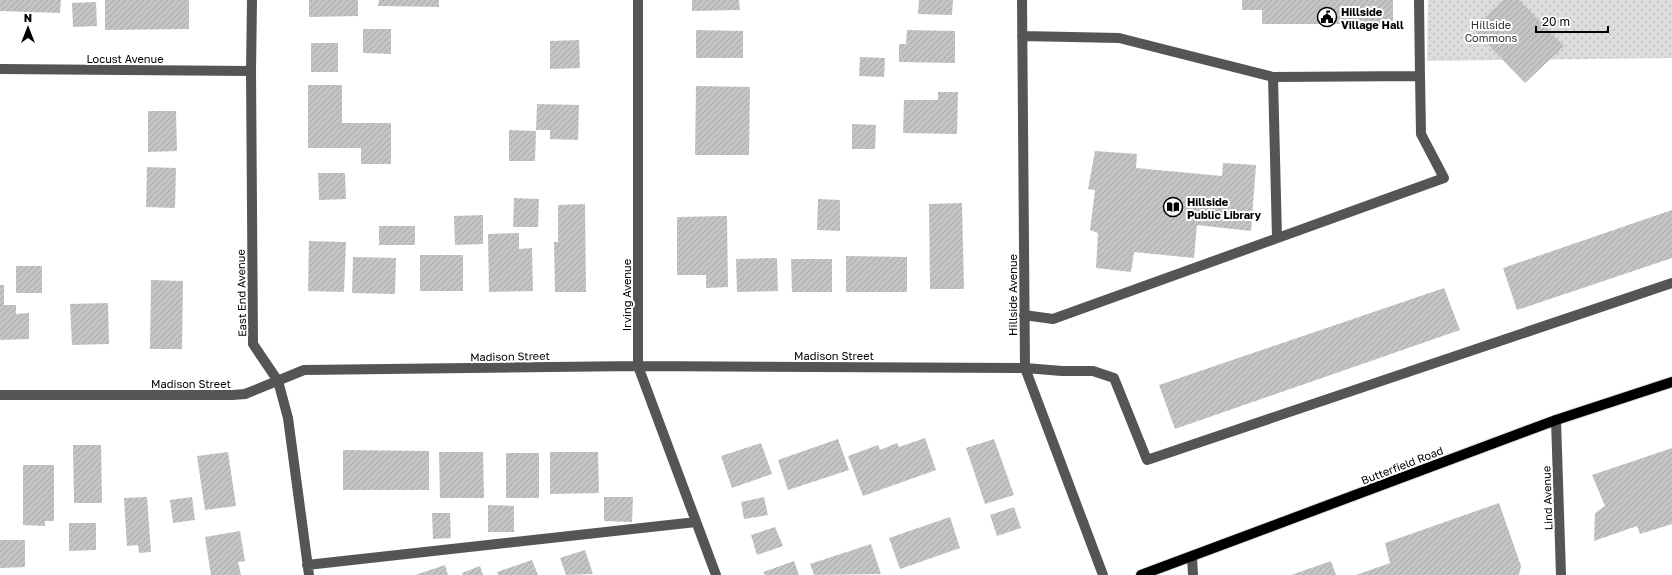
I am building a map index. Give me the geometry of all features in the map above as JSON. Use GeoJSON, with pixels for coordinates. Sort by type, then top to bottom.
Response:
{"type":"FeatureCollection","features":[{"type":"Feature","properties":{"kind":"main road","name":"Butterfield Road"},"geometry":{"type":"LineString","coordinates":[[1141,575],[1556,420],[1672,382]]}},
{"type":"Feature","properties":{"kind":"street","name":"East End Avenue"},"geometry":{"type":"LineString","coordinates":[[252,0],[251,71],[253,344],[278,381],[288,418],[309,575]]}},
{"type":"Feature","properties":{"kind":"street","name":"Irving Avenue"},"geometry":{"type":"LineString","coordinates":[[638,0],[638,366],[716,575]]}},
{"type":"Feature","properties":{"kind":"street","name":"Hillside Avenue"},"geometry":{"type":"LineString","coordinates":[[1022,0],[1025,368],[1103,575]]}},
{"type":"Feature","properties":{"kind":"street"},"geometry":{"type":"LineString","coordinates":[[1024,315],[1052,319],[1444,178],[1421,134],[1419,0]]}},
{"type":"Feature","properties":{"kind":"street"},"geometry":{"type":"LineString","coordinates":[[1022,36],[1119,38],[1273,77],[1420,76]]}},
{"type":"Feature","properties":{"kind":"street","name":"Locust Avenue"},"geometry":{"type":"LineString","coordinates":[[0,69],[251,71]]}},
{"type":"Feature","properties":{"kind":"street"},"geometry":{"type":"LineString","coordinates":[[1273,77],[1278,238]]}},
{"type":"Feature","properties":{"kind":"street","name":"Madison Street"},"geometry":{"type":"LineString","coordinates":[[0,395],[233,395],[245,394],[304,370],[638,366],[1025,368],[1062,371],[1093,371],[1114,378],[1147,460],[1672,283]]}},
{"type":"Feature","properties":{"kind":"street","name":"Lind Avenue"},"geometry":{"type":"LineString","coordinates":[[1556,420],[1561,575]]}},
{"type":"Feature","properties":{"kind":"street"},"geometry":{"type":"LineString","coordinates":[[307,564],[696,522]]}},
{"type":"Feature","properties":{"kind":"street"},"geometry":{"type":"LineString","coordinates":[[1192,556],[1193,575]]}},
{"type":"Feature","properties":{"kind":"green space","name":"Hillside Commons"},"geometry":{"type":"Polygon","coordinates":[[[1428,0],[1672,0],[1672,58],[1427,61],[1428,0]]]}},
{"type":"Feature","properties":{"kind":"building"},"geometry":{"type":"Polygon","coordinates":[[[0,0],[61,0],[60,13],[0,11],[0,0]]]}},
{"type":"Feature","properties":{"kind":"building"},"geometry":{"type":"Polygon","coordinates":[[[105,0],[189,0],[189,29],[105,30],[105,0]]]}},
{"type":"Feature","properties":{"kind":"building"},"geometry":{"type":"Polygon","coordinates":[[[309,0],[358,0],[358,16],[309,17],[309,0]]]}},
{"type":"Feature","properties":{"kind":"building"},"geometry":{"type":"Polygon","coordinates":[[[379,0],[439,0],[439,7],[378,6],[379,0]]]}},
{"type":"Feature","properties":{"kind":"building"},"geometry":{"type":"Polygon","coordinates":[[[692,0],[739,0],[740,10],[692,11],[692,0]]]}},
{"type":"Feature","properties":{"kind":"building"},"geometry":{"type":"Polygon","coordinates":[[[919,0],[953,0],[952,15],[918,14],[919,0]]]}},
{"type":"Feature","properties":{"kind":"building","name":"Hillside Village Hall"},"geometry":{"type":"Polygon","coordinates":[[[1242,0],[1393,0],[1393,24],[1262,24],[1262,10],[1242,10],[1242,0]]]}},
{"type":"Feature","properties":{"kind":"building"},"geometry":{"type":"Polygon","coordinates":[[[1503,0],[1519,0],[1564,46],[1525,83],[1473,29],[1503,0]]]}},
{"type":"Feature","properties":{"kind":"building"},"geometry":{"type":"Polygon","coordinates":[[[96,2],[97,26],[73,27],[72,3],[96,2]]]}},
{"type":"Feature","properties":{"kind":"building"},"geometry":{"type":"Polygon","coordinates":[[[363,29],[391,29],[391,54],[363,53],[363,29]]]}},
{"type":"Feature","properties":{"kind":"building"},"geometry":{"type":"Polygon","coordinates":[[[696,30],[743,31],[743,58],[696,58],[696,30]]]}},
{"type":"Feature","properties":{"kind":"building"},"geometry":{"type":"Polygon","coordinates":[[[907,30],[955,31],[955,63],[899,62],[899,44],[906,44],[907,30]]]}},
{"type":"Feature","properties":{"kind":"building"},"geometry":{"type":"Polygon","coordinates":[[[579,40],[580,68],[550,69],[550,41],[579,40]]]}},
{"type":"Feature","properties":{"kind":"building"},"geometry":{"type":"Polygon","coordinates":[[[311,43],[338,43],[338,72],[311,72],[311,43]]]}},
{"type":"Feature","properties":{"kind":"building"},"geometry":{"type":"Polygon","coordinates":[[[860,57],[885,58],[884,77],[859,76],[860,57]]]}},
{"type":"Feature","properties":{"kind":"building"},"geometry":{"type":"Polygon","coordinates":[[[308,85],[342,85],[342,123],[391,123],[391,164],[361,164],[361,148],[308,148],[308,85]]]}},
{"type":"Feature","properties":{"kind":"building"},"geometry":{"type":"Polygon","coordinates":[[[696,86],[750,87],[749,155],[695,155],[696,86]]]}},
{"type":"Feature","properties":{"kind":"building"},"geometry":{"type":"Polygon","coordinates":[[[938,92],[958,92],[957,134],[903,133],[904,100],[938,100],[938,92]]]}},
{"type":"Feature","properties":{"kind":"building"},"geometry":{"type":"Polygon","coordinates":[[[537,104],[579,105],[578,140],[550,139],[550,130],[536,130],[537,104]]]}},
{"type":"Feature","properties":{"kind":"building"},"geometry":{"type":"Polygon","coordinates":[[[148,111],[176,111],[177,151],[148,152],[148,111]]]}},
{"type":"Feature","properties":{"kind":"building"},"geometry":{"type":"Polygon","coordinates":[[[852,124],[876,125],[875,149],[852,149],[852,124]]]}},
{"type":"Feature","properties":{"kind":"building"},"geometry":{"type":"Polygon","coordinates":[[[509,130],[536,131],[535,161],[509,161],[509,130]]]}},
{"type":"Feature","properties":{"kind":"building","name":"Hillside Public Library"},"geometry":{"type":"Polygon","coordinates":[[[1095,151],[1137,154],[1136,168],[1222,176],[1223,163],[1256,165],[1251,231],[1197,225],[1194,258],[1134,252],[1131,272],[1096,268],[1098,233],[1090,230],[1095,190],[1088,189],[1095,151]]]}},
{"type":"Feature","properties":{"kind":"building"},"geometry":{"type":"Polygon","coordinates":[[[147,167],[176,168],[175,208],[146,207],[147,167]]]}},
{"type":"Feature","properties":{"kind":"building"},"geometry":{"type":"Polygon","coordinates":[[[318,173],[345,173],[346,199],[319,200],[318,173]]]}},
{"type":"Feature","properties":{"kind":"building"},"geometry":{"type":"Polygon","coordinates":[[[514,198],[539,199],[538,227],[513,227],[514,198]]]}},
{"type":"Feature","properties":{"kind":"building"},"geometry":{"type":"Polygon","coordinates":[[[818,199],[840,200],[840,231],[817,230],[818,199]]]}},
{"type":"Feature","properties":{"kind":"building"},"geometry":{"type":"Polygon","coordinates":[[[962,203],[964,289],[930,289],[929,204],[962,203]]]}},
{"type":"Feature","properties":{"kind":"building"},"geometry":{"type":"Polygon","coordinates":[[[585,204],[586,292],[555,292],[554,242],[558,242],[558,205],[585,204]]]}},
{"type":"Feature","properties":{"kind":"building"},"geometry":{"type":"Polygon","coordinates":[[[1672,210],[1672,258],[1517,310],[1503,268],[1672,210]]]}},
{"type":"Feature","properties":{"kind":"building"},"geometry":{"type":"Polygon","coordinates":[[[483,215],[483,244],[455,245],[454,216],[483,215]]]}},
{"type":"Feature","properties":{"kind":"building"},"geometry":{"type":"Polygon","coordinates":[[[727,216],[728,287],[706,288],[706,275],[677,275],[677,217],[727,216]]]}},
{"type":"Feature","properties":{"kind":"building"},"geometry":{"type":"Polygon","coordinates":[[[379,226],[415,226],[415,245],[379,245],[379,226]]]}},
{"type":"Feature","properties":{"kind":"building"},"geometry":{"type":"Polygon","coordinates":[[[519,233],[519,249],[532,248],[533,291],[489,292],[488,234],[519,233]]]}},
{"type":"Feature","properties":{"kind":"building"},"geometry":{"type":"Polygon","coordinates":[[[309,241],[346,242],[344,292],[308,291],[309,241]]]}},
{"type":"Feature","properties":{"kind":"building"},"geometry":{"type":"Polygon","coordinates":[[[420,255],[463,255],[463,291],[420,291],[420,255]]]}},
{"type":"Feature","properties":{"kind":"building"},"geometry":{"type":"Polygon","coordinates":[[[846,256],[907,257],[907,292],[846,292],[846,256]]]}},
{"type":"Feature","properties":{"kind":"building"},"geometry":{"type":"Polygon","coordinates":[[[353,257],[396,258],[395,294],[352,293],[353,257]]]}},
{"type":"Feature","properties":{"kind":"building"},"geometry":{"type":"Polygon","coordinates":[[[777,258],[778,291],[737,292],[736,259],[777,258]]]}},
{"type":"Feature","properties":{"kind":"building"},"geometry":{"type":"Polygon","coordinates":[[[791,259],[832,259],[832,292],[792,292],[791,259]]]}},
{"type":"Feature","properties":{"kind":"building"},"geometry":{"type":"Polygon","coordinates":[[[16,266],[42,266],[42,293],[16,293],[16,266]]]}},
{"type":"Feature","properties":{"kind":"building"},"geometry":{"type":"Polygon","coordinates":[[[151,280],[183,281],[182,349],[150,349],[151,280]]]}},
{"type":"Feature","properties":{"kind":"building"},"geometry":{"type":"Polygon","coordinates":[[[0,285],[4,285],[4,305],[16,305],[16,314],[29,313],[29,339],[0,340],[0,285]]]}},
{"type":"Feature","properties":{"kind":"building"},"geometry":{"type":"Polygon","coordinates":[[[1444,288],[1460,330],[1175,429],[1159,385],[1444,288]]]}},
{"type":"Feature","properties":{"kind":"building"},"geometry":{"type":"Polygon","coordinates":[[[108,303],[109,344],[72,345],[70,304],[108,303]]]}},
{"type":"Feature","properties":{"kind":"building"},"geometry":{"type":"Polygon","coordinates":[[[925,438],[936,470],[863,496],[848,456],[878,445],[880,450],[897,443],[899,447],[925,438]]]}},
{"type":"Feature","properties":{"kind":"building"},"geometry":{"type":"Polygon","coordinates":[[[838,439],[849,470],[788,490],[778,460],[838,439]]]}},
{"type":"Feature","properties":{"kind":"building"},"geometry":{"type":"Polygon","coordinates":[[[994,439],[1014,495],[985,504],[966,448],[994,439]]]}},
{"type":"Feature","properties":{"kind":"building"},"geometry":{"type":"Polygon","coordinates":[[[761,443],[772,474],[732,488],[721,456],[761,443]]]}},
{"type":"Feature","properties":{"kind":"building"},"geometry":{"type":"Polygon","coordinates":[[[73,445],[101,445],[102,503],[74,503],[73,445]]]}},
{"type":"Feature","properties":{"kind":"building"},"geometry":{"type":"Polygon","coordinates":[[[1672,448],[1672,524],[1640,534],[1637,526],[1594,541],[1595,513],[1605,506],[1592,475],[1672,448]]]}},
{"type":"Feature","properties":{"kind":"building"},"geometry":{"type":"Polygon","coordinates":[[[343,450],[429,451],[429,490],[343,490],[343,450]]]}},
{"type":"Feature","properties":{"kind":"building"},"geometry":{"type":"Polygon","coordinates":[[[228,452],[236,506],[205,510],[197,456],[228,452]]]}},
{"type":"Feature","properties":{"kind":"building"},"geometry":{"type":"Polygon","coordinates":[[[439,452],[483,452],[484,498],[440,498],[439,452]]]}},
{"type":"Feature","properties":{"kind":"building"},"geometry":{"type":"Polygon","coordinates":[[[550,452],[598,452],[599,493],[550,494],[550,452]]]}},
{"type":"Feature","properties":{"kind":"building"},"geometry":{"type":"Polygon","coordinates":[[[506,453],[539,453],[539,498],[506,498],[506,453]]]}},
{"type":"Feature","properties":{"kind":"building"},"geometry":{"type":"Polygon","coordinates":[[[23,465],[54,465],[54,521],[45,521],[45,526],[23,525],[23,465]]]}},
{"type":"Feature","properties":{"kind":"building"},"geometry":{"type":"Polygon","coordinates":[[[147,497],[151,552],[139,553],[138,545],[127,546],[124,498],[147,497]]]}},
{"type":"Feature","properties":{"kind":"building"},"geometry":{"type":"Polygon","coordinates":[[[192,497],[195,520],[173,523],[170,500],[192,497]]]}},
{"type":"Feature","properties":{"kind":"building"},"geometry":{"type":"Polygon","coordinates":[[[604,497],[633,497],[632,522],[604,521],[604,497]]]}},
{"type":"Feature","properties":{"kind":"building"},"geometry":{"type":"Polygon","coordinates":[[[764,497],[768,515],[744,519],[741,502],[764,497]]]}},
{"type":"Feature","properties":{"kind":"building"},"geometry":{"type":"Polygon","coordinates":[[[1499,503],[1521,566],[1519,575],[1356,575],[1390,563],[1385,543],[1499,503]]]}},
{"type":"Feature","properties":{"kind":"building"},"geometry":{"type":"Polygon","coordinates":[[[488,505],[514,506],[514,532],[488,532],[488,505]]]}},
{"type":"Feature","properties":{"kind":"building"},"geometry":{"type":"Polygon","coordinates":[[[1014,507],[1021,528],[997,536],[990,515],[1014,507]]]}},
{"type":"Feature","properties":{"kind":"building"},"geometry":{"type":"Polygon","coordinates":[[[432,513],[450,513],[451,538],[433,539],[432,513]]]}},
{"type":"Feature","properties":{"kind":"building"},"geometry":{"type":"Polygon","coordinates":[[[950,517],[960,548],[900,569],[889,538],[950,517]]]}},
{"type":"Feature","properties":{"kind":"building"},"geometry":{"type":"Polygon","coordinates":[[[69,523],[96,523],[96,550],[69,551],[69,523]]]}},
{"type":"Feature","properties":{"kind":"building"},"geometry":{"type":"Polygon","coordinates":[[[775,527],[783,546],[757,555],[751,535],[775,527]]]}},
{"type":"Feature","properties":{"kind":"building"},"geometry":{"type":"Polygon","coordinates":[[[240,531],[245,561],[238,562],[241,575],[211,575],[205,537],[240,531]]]}},
{"type":"Feature","properties":{"kind":"building"},"geometry":{"type":"Polygon","coordinates":[[[0,540],[25,540],[25,567],[0,568],[0,540]]]}},
{"type":"Feature","properties":{"kind":"building"},"geometry":{"type":"Polygon","coordinates":[[[871,544],[881,574],[814,575],[810,564],[871,544]]]}},
{"type":"Feature","properties":{"kind":"building"},"geometry":{"type":"Polygon","coordinates":[[[585,550],[593,574],[566,575],[560,558],[585,550]]]}},
{"type":"Feature","properties":{"kind":"building"},"geometry":{"type":"Polygon","coordinates":[[[532,560],[538,575],[498,575],[497,572],[532,560]]]}},
{"type":"Feature","properties":{"kind":"building"},"geometry":{"type":"Polygon","coordinates":[[[794,561],[799,575],[765,575],[763,572],[794,561]]]}},
{"type":"Feature","properties":{"kind":"building"},"geometry":{"type":"Polygon","coordinates":[[[1331,561],[1336,575],[1291,575],[1331,561]]]}},
{"type":"Feature","properties":{"kind":"building"},"geometry":{"type":"Polygon","coordinates":[[[445,565],[448,575],[415,575],[445,565]]]}},
{"type":"Feature","properties":{"kind":"building"},"geometry":{"type":"Polygon","coordinates":[[[480,566],[483,575],[463,575],[462,573],[480,566]]]}},
{"type":"Feature","properties":{"kind":"place","name":"Hillside Village Hall"},"geometry":{"type":"Point","coordinates":[1327,17]}},
{"type":"Feature","properties":{"kind":"place","name":"Hillside Public Library"},"geometry":{"type":"Point","coordinates":[1173,207]}}]}
